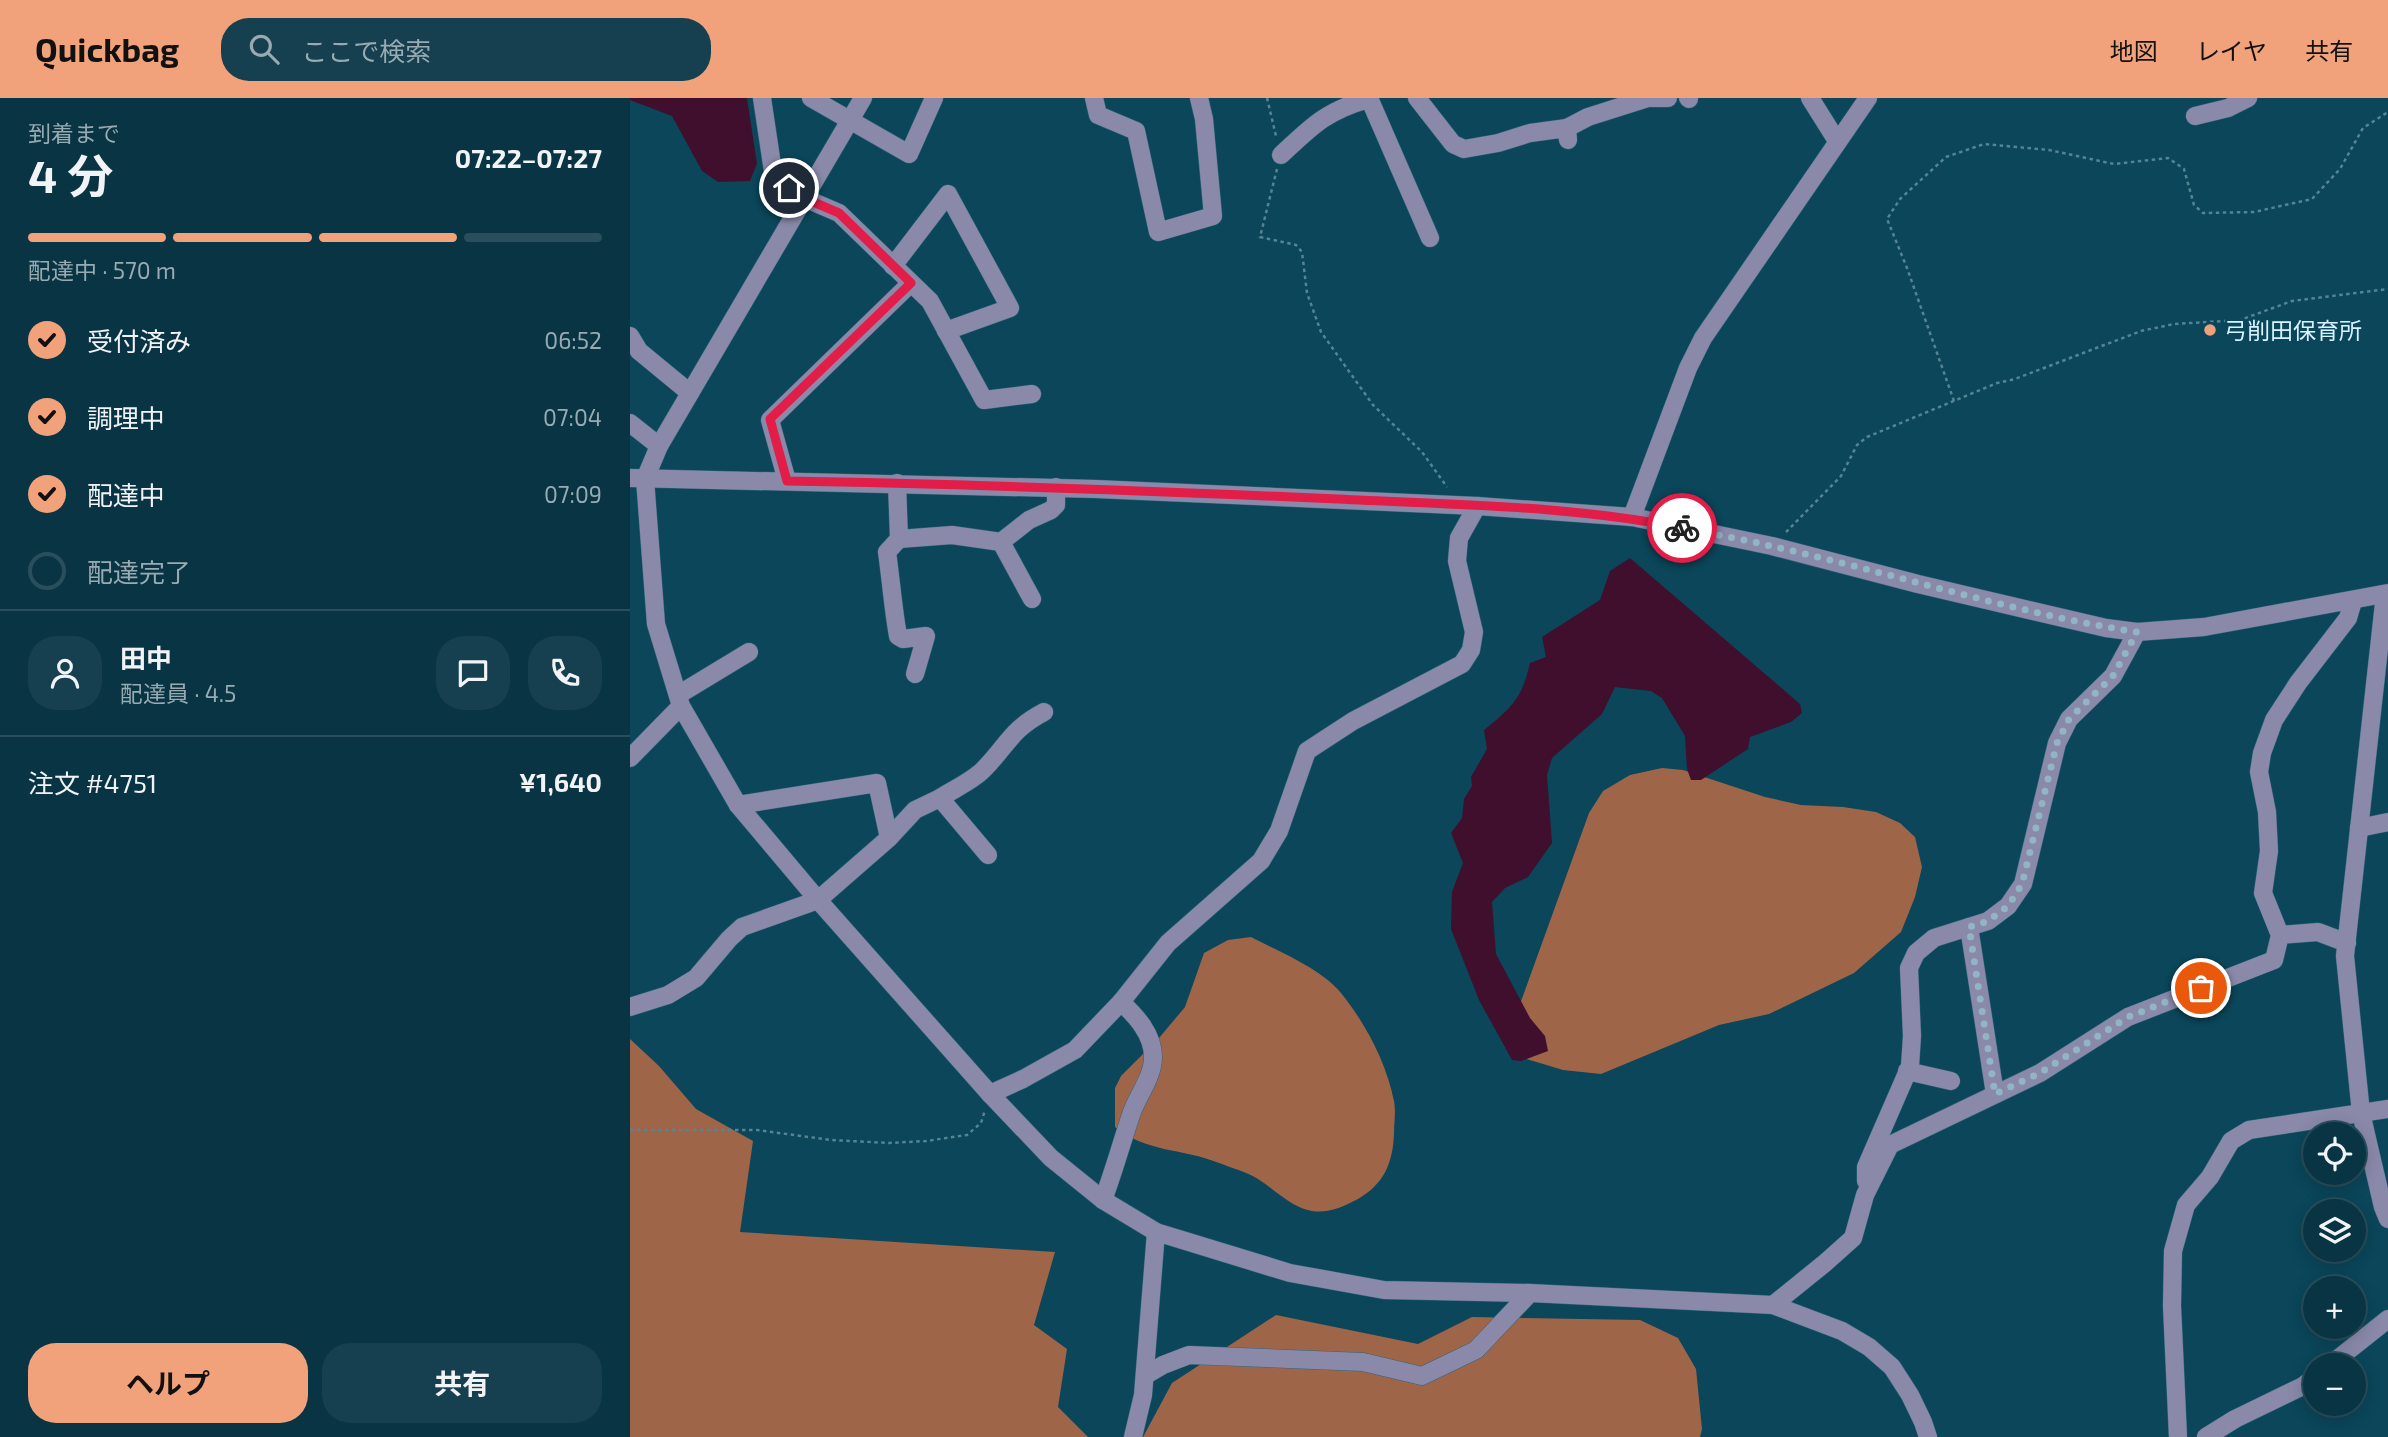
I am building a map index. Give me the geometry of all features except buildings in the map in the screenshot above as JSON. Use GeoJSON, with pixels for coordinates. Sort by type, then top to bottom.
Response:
{"type":"FeatureCollection","features":[{"type":"Feature","properties":{"kind":"street"},"geometry":{"type":"LineString","coordinates":[[762,98],[774,178],[804,198],[839,213],[930,301],[984,400],[1032,394]]}},
{"type":"Feature","properties":{"kind":"street"},"geometry":{"type":"LineString","coordinates":[[811,98],[909,154],[934,98]]}},
{"type":"Feature","properties":{"kind":"street"},"geometry":{"type":"LineString","coordinates":[[863,98],[638,478],[656,624],[680,701],[738,805],[818,900],[990,1094],[1051,1158],[1103,1200],[1156,1232],[1290,1273],[1384,1290],[1530,1293],[1773,1305],[1842,1331],[1869,1347],[1892,1367],[1910,1395],[1928,1437]]}},
{"type":"Feature","properties":{"kind":"street"},"geometry":{"type":"LineString","coordinates":[[1094,98],[1098,115],[1136,131],[1158,232],[1213,216],[1204,119],[1199,98]]}},
{"type":"Feature","properties":{"kind":"street"},"geometry":{"type":"LineString","coordinates":[[1281,155],[1313,124],[1342,106],[1368,98],[1430,238]]}},
{"type":"Feature","properties":{"kind":"street"},"geometry":{"type":"LineString","coordinates":[[1417,98],[1454,144],[1464,149],[1498,144],[1530,133],[1567,134],[1588,117],[1650,98],[1668,98]]}},
{"type":"Feature","properties":{"kind":"street"},"geometry":{"type":"LineString","coordinates":[[1810,98],[1838,141]]}},
{"type":"Feature","properties":{"kind":"street"},"geometry":{"type":"LineString","coordinates":[[1632,517],[1688,368],[1703,338],[1868,98]]}},
{"type":"Feature","properties":{"kind":"street"},"geometry":{"type":"LineString","coordinates":[[2195,116],[2228,108],[2248,98]]}},
{"type":"Feature","properties":{"kind":"street"},"geometry":{"type":"LineString","coordinates":[[893,266],[948,194],[1010,308],[946,331]]}},
{"type":"Feature","properties":{"kind":"street"},"geometry":{"type":"LineString","coordinates":[[787,481],[770,419],[911,283]]}},
{"type":"Feature","properties":{"kind":"street"},"geometry":{"type":"LineString","coordinates":[[630,336],[639,351],[690,393]]}},
{"type":"Feature","properties":{"kind":"street"},"geometry":{"type":"LineString","coordinates":[[630,423],[659,446]]}},
{"type":"Feature","properties":{"kind":"street"},"geometry":{"type":"LineString","coordinates":[[638,478],[1056,487],[1469,505],[1632,517],[1772,546],[2106,628],[2137,632],[2204,627],[2386,593],[2345,956],[2361,1113],[2382,1207],[2388,1219]]}},
{"type":"Feature","properties":{"kind":"street"},"geometry":{"type":"LineString","coordinates":[[897,482],[899,539]]}},
{"type":"Feature","properties":{"kind":"street"},"geometry":{"type":"LineString","coordinates":[[915,674],[926,636],[903,639],[898,636],[890,594],[887,552],[899,539],[952,535],[1001,542],[1029,520],[1056,505],[1056,487]]}},
{"type":"Feature","properties":{"kind":"street"},"geometry":{"type":"LineString","coordinates":[[990,1094],[1075,1050],[1121,1002],[1168,943],[1261,861],[1279,831],[1307,751],[1353,721],[1462,664],[1471,650],[1474,632],[1457,561],[1459,538],[1469,505]]}},
{"type":"Feature","properties":{"kind":"street"},"geometry":{"type":"LineString","coordinates":[[1001,542],[1032,599]]}},
{"type":"Feature","properties":{"kind":"street"},"geometry":{"type":"LineString","coordinates":[[1773,1305],[1853,1238],[1865,1195],[1890,1145],[2040,1073],[2128,1017],[2274,960],[2280,935],[2263,893],[2269,851],[2267,812],[2259,772],[2262,752],[2274,720],[2298,682],[2348,618],[2353,601]]}},
{"type":"Feature","properties":{"kind":"street"},"geometry":{"type":"LineString","coordinates":[[1865,1195],[1866,1167],[1907,1071],[1912,1036],[1909,968],[1916,953],[1934,938],[1988,921],[2008,906],[2022,884],[2057,743],[2069,719],[2113,676],[2137,632]]}},
{"type":"Feature","properties":{"kind":"street"},"geometry":{"type":"LineString","coordinates":[[630,758],[680,701],[749,652]]}},
{"type":"Feature","properties":{"kind":"street"},"geometry":{"type":"LineString","coordinates":[[630,1007],[668,995],[696,978],[729,939],[742,928],[818,900],[889,838],[915,810],[940,798],[982,771],[1013,732],[1044,712]]}},
{"type":"Feature","properties":{"kind":"street"},"geometry":{"type":"LineString","coordinates":[[738,805],[877,783],[889,838]]}},
{"type":"Feature","properties":{"kind":"street"},"geometry":{"type":"LineString","coordinates":[[940,798],[988,855]]}},
{"type":"Feature","properties":{"kind":"street"},"geometry":{"type":"LineString","coordinates":[[2359,828],[2388,822]]}},
{"type":"Feature","properties":{"kind":"street"},"geometry":{"type":"LineString","coordinates":[[1969,927],[1995,1094]]}},
{"type":"Feature","properties":{"kind":"street"},"geometry":{"type":"LineString","coordinates":[[2280,935],[2318,932],[2347,943]]}},
{"type":"Feature","properties":{"kind":"street"},"geometry":{"type":"LineString","coordinates":[[1103,1200],[1133,1109],[1150,1074],[1153,1055],[1139,1019],[1121,1002]]}},
{"type":"Feature","properties":{"kind":"street"},"geometry":{"type":"LineString","coordinates":[[1907,1071],[1951,1081]]}},
{"type":"Feature","properties":{"kind":"street"},"geometry":{"type":"LineString","coordinates":[[2178,1437],[2172,1306],[2173,1251],[2186,1205],[2210,1177],[2231,1141],[2249,1129],[2388,1109]]}},
{"type":"Feature","properties":{"kind":"street"},"geometry":{"type":"LineString","coordinates":[[1133,1437],[1146,1376],[1156,1232]]}},
{"type":"Feature","properties":{"kind":"street"},"geometry":{"type":"LineString","coordinates":[[1146,1376],[1163,1365],[1189,1355],[1363,1362],[1422,1376],[1476,1350],[1530,1293]]}},
{"type":"Feature","properties":{"kind":"street"},"geometry":{"type":"LineString","coordinates":[[2345,1353],[2388,1319]]}},
{"type":"Feature","properties":{"kind":"street"},"geometry":{"type":"LineString","coordinates":[[2206,1437],[2235,1419],[2303,1386]]}},
{"type":"Feature","properties":{"kind":"path"},"geometry":{"type":"LineString","coordinates":[[1267,98],[1281,155],[1260,237],[1296,245],[1301,252],[1307,293],[1321,332],[1373,405],[1422,452],[1469,505]]}},
{"type":"Feature","properties":{"kind":"path"},"geometry":{"type":"LineString","coordinates":[[1954,401],[1887,219],[1900,199],[1946,157],[1984,144],[2049,150],[2114,164],[2168,158],[2184,169],[2194,205],[2203,213],[2253,212],[2312,199],[2340,169],[2363,128],[2388,112]]}},
{"type":"Feature","properties":{"kind":"path"},"geometry":{"type":"LineString","coordinates":[[1772,546],[1841,476],[1857,445],[1867,437],[1954,401],[2141,331],[2174,324],[2240,320],[2292,302],[2388,289]]}},
{"type":"Feature","properties":{"kind":"path"},"geometry":{"type":"LineString","coordinates":[[630,1130],[757,1129],[831,1140],[889,1143],[926,1141],[967,1135],[981,1123],[990,1094]]}},
{"type":"Feature","properties":{"kind":"shaded area"},"geometry":{"type":"Polygon","coordinates":[[[630,98],[747,98],[757,164],[750,181],[718,182],[702,171],[672,116],[630,98]]]}},
{"type":"Feature","properties":{"kind":"shaded area"},"geometry":{"type":"Polygon","coordinates":[[[1630,558],[1800,704],[1802,713],[1791,722],[1750,737],[1748,749],[1701,780],[1691,780],[1687,769],[1685,736],[1662,698],[1651,691],[1615,687],[1602,714],[1552,758],[1547,775],[1552,843],[1528,877],[1505,888],[1492,902],[1496,954],[1530,1018],[1545,1036],[1548,1051],[1521,1061],[1512,1060],[1479,1000],[1451,929],[1452,892],[1463,863],[1451,833],[1462,818],[1464,799],[1472,786],[1471,777],[1487,749],[1484,730],[1514,702],[1523,686],[1530,663],[1546,657],[1542,637],[1600,600],[1610,571],[1630,558]]]}},
{"type":"Feature","properties":{"kind":"shaded area"},"geometry":{"type":"Polygon","coordinates":[[[1662,768],[1683,770],[1765,797],[1801,805],[1876,812],[1900,823],[1915,837],[1922,867],[1915,897],[1901,932],[1854,973],[1769,1014],[1719,1025],[1601,1074],[1563,1070],[1520,1057],[1511,1029],[1589,813],[1603,791],[1630,775],[1662,768]]]}},
{"type":"Feature","properties":{"kind":"shaded area"},"geometry":{"type":"Polygon","coordinates":[[[1251,937],[1311,968],[1333,984],[1359,1017],[1386,1072],[1395,1105],[1389,1163],[1381,1179],[1367,1193],[1334,1209],[1321,1212],[1301,1208],[1249,1174],[1205,1158],[1152,1146],[1115,1127],[1115,1088],[1121,1076],[1185,1007],[1204,953],[1228,940],[1251,937]]]}},
{"type":"Feature","properties":{"kind":"shaded area"},"geometry":{"type":"Polygon","coordinates":[[[630,1039],[659,1066],[696,1109],[753,1141],[740,1232],[1055,1252],[1034,1325],[1067,1349],[1058,1407],[1088,1437],[630,1437],[630,1039]]]}},
{"type":"Feature","properties":{"kind":"shaded area"},"geometry":{"type":"Polygon","coordinates":[[[1276,1315],[1418,1344],[1472,1317],[1640,1320],[1678,1338],[1696,1369],[1702,1429],[1700,1437],[1143,1437],[1172,1383],[1276,1315]]]}},
{"type":"Feature","properties":{"kind":"way so far"},"geometry":{"type":"LineString","coordinates":[[1682,528],[1772,546],[2106,628],[2137,632],[2113,676],[2069,719],[2057,743],[2022,884],[2008,906],[1988,921],[1969,927],[1995,1094],[2040,1073],[2128,1017],[2201,988]]}},
{"type":"Feature","properties":{"kind":"place","name":"弓削田保育所"},"geometry":{"type":"Point","coordinates":[2210,330]}},
{"type":"Feature","properties":{"kind":"route"},"geometry":{"type":"LineString","coordinates":[[789,188],[804,198],[839,213],[911,283],[770,419],[787,481],[1096,489],[1478,506],[1632,517],[1682,528]]}}]}
